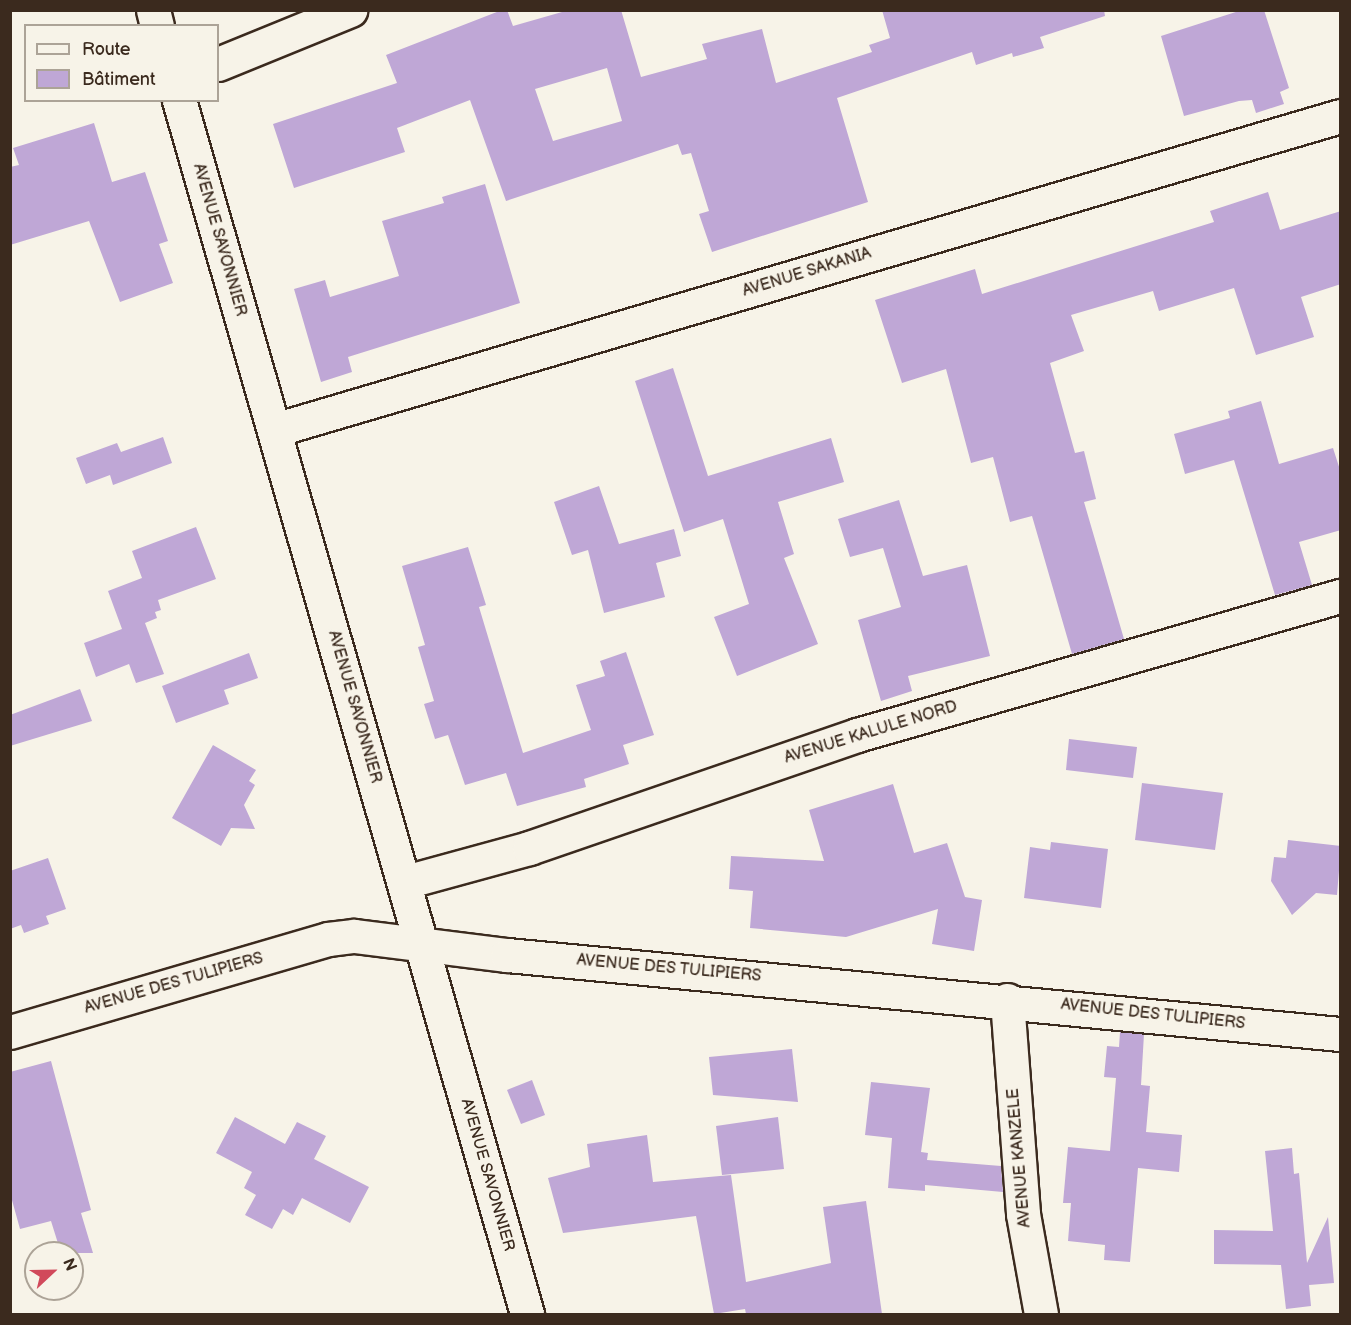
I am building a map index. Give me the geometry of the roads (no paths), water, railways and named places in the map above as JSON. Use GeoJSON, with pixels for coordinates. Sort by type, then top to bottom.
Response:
{"type":"FeatureCollection","features":[{"type":"Feature","properties":{"kind":"street"},"geometry":{"type":"LineString","coordinates":[[219,64],[350,10]]}},
{"type":"Feature","properties":{"kind":"street","name":"AVENUE SAVONNIER"},"geometry":{"type":"LineString","coordinates":[[180,102],[405,882],[526,1314]]}},
{"type":"Feature","properties":{"kind":"street","name":"AVENUE SAKANIA"},"geometry":{"type":"LineString","coordinates":[[274,430],[1341,116]]}},
{"type":"Feature","properties":{"kind":"street","name":"AVENUE KALULE NORD"},"geometry":{"type":"LineString","coordinates":[[405,882],[529,848],[857,735],[1341,596]]}},
{"type":"Feature","properties":{"kind":"street","name":"AVENUE DES TULIPIERS"},"geometry":{"type":"LineString","coordinates":[[10,1032],[328,939],[354,936],[1341,1034]]}},
{"type":"Feature","properties":{"kind":"street","name":"AVENUE KANZELE"},"geometry":{"type":"LineString","coordinates":[[1007,1000],[1023,1214],[1041,1314]]}}]}
